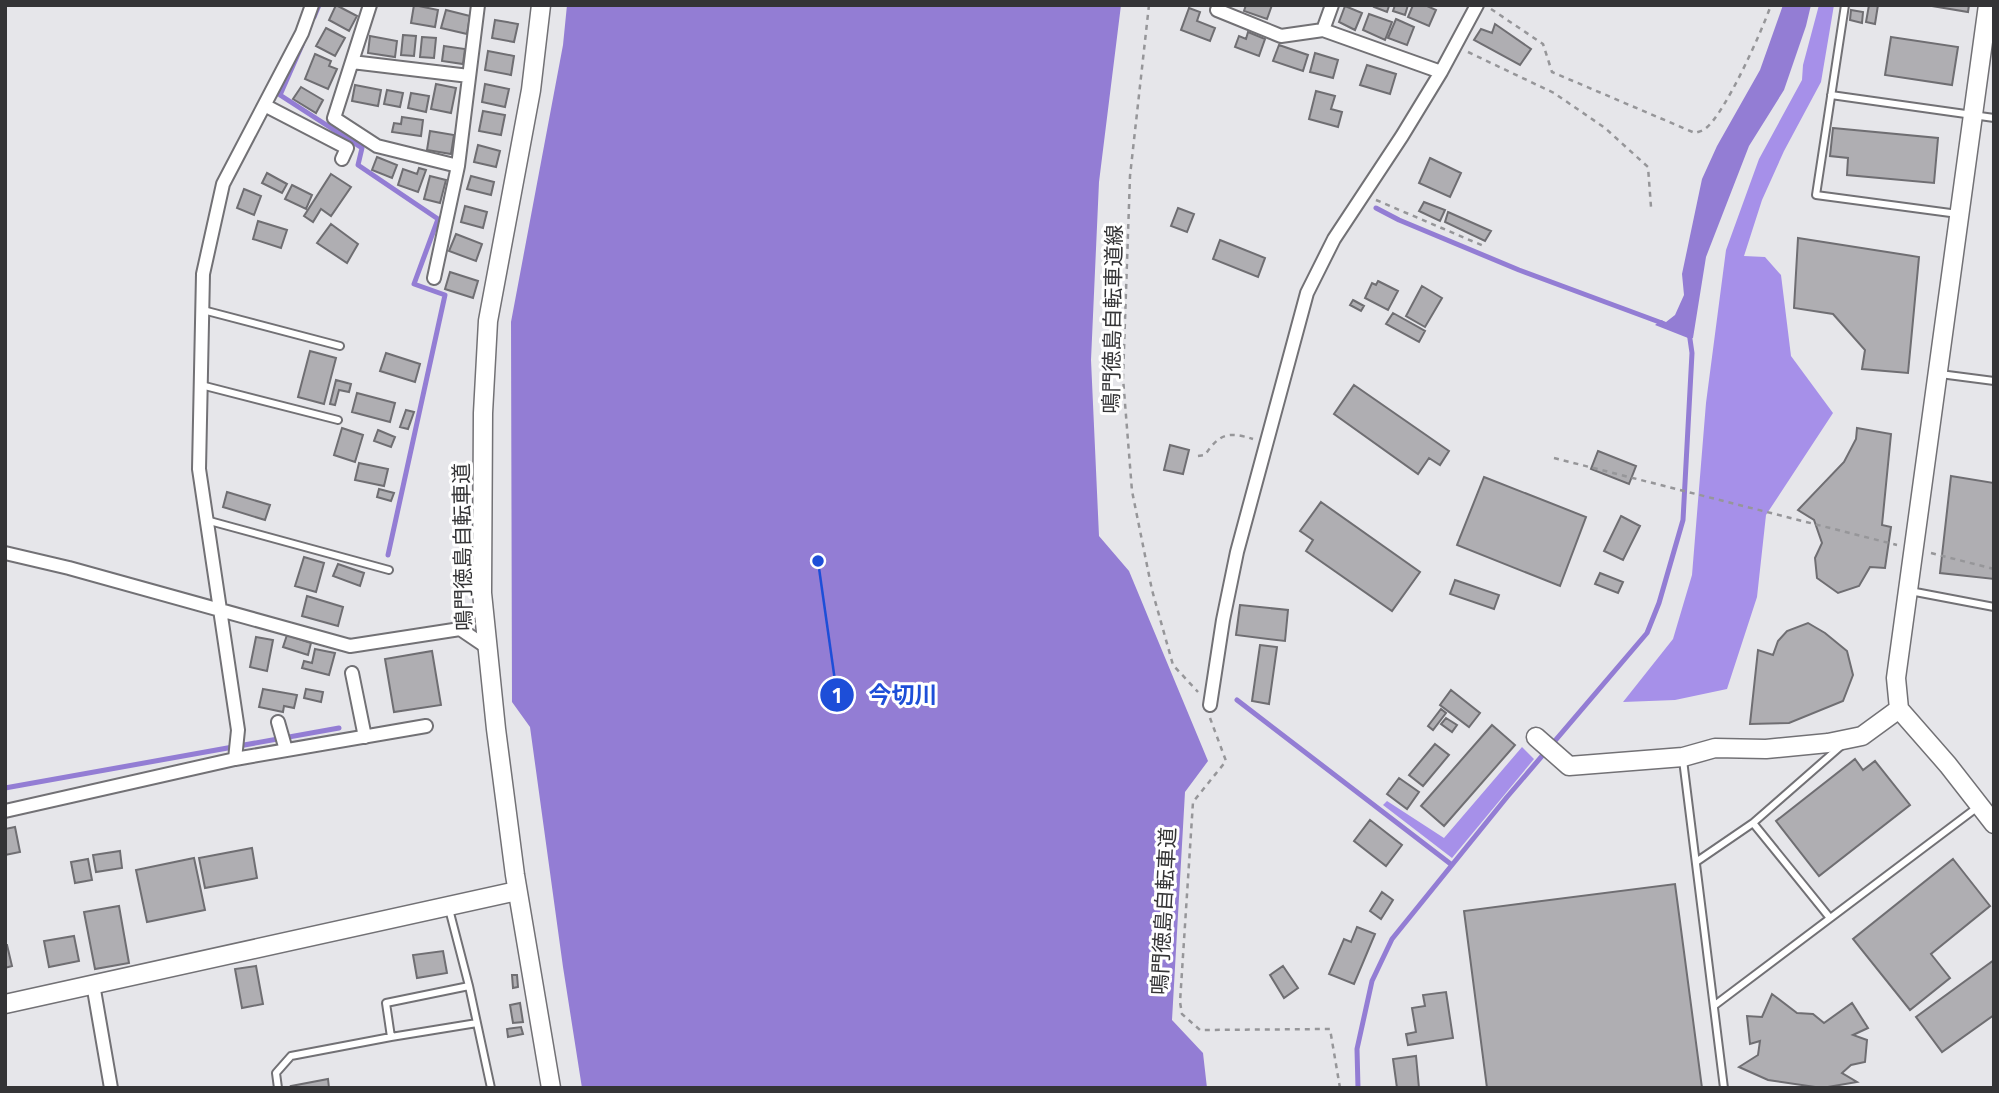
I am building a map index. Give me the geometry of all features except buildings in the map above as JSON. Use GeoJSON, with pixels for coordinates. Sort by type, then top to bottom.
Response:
{"type":"FeatureCollection","features":[{"type":"Feature","properties":{"kind":"street"},"geometry":{"type":"LineString","coordinates":[[234,759],[238,730],[199,469],[203,274],[223,184],[266,106],[302,33],[312,5]]}},
{"type":"Feature","properties":{"kind":"street"},"geometry":{"type":"LineString","coordinates":[[370,5],[334,118],[377,146],[458,166]]}},
{"type":"Feature","properties":{"kind":"street"},"geometry":{"type":"LineString","coordinates":[[434,278],[458,166],[478,5]]}},
{"type":"Feature","properties":{"kind":"street","name":"鳴門徳島自転車道"},"geometry":{"type":"LineString","coordinates":[[541,5],[531,90],[488,321],[483,413],[482,568],[488,648],[517,891],[551,1088]]}},
{"type":"Feature","properties":{"kind":"street"},"geometry":{"type":"LineString","coordinates":[[1323,30],[1332,5]]}},
{"type":"Feature","properties":{"kind":"street"},"geometry":{"type":"LineString","coordinates":[[1210,705],[1234,566],[1307,293],[1334,239],[1441,72],[1477,5]]}},
{"type":"Feature","properties":{"kind":"street"},"geometry":{"type":"LineString","coordinates":[[1988,5],[1896,678],[1899,709],[1994,824]]}},
{"type":"Feature","properties":{"kind":"street"},"geometry":{"type":"LineString","coordinates":[[1217,10],[1281,36],[1323,30],[1441,72]]}},
{"type":"Feature","properties":{"kind":"street"},"geometry":{"type":"LineString","coordinates":[[352,62],[469,76]]}},
{"type":"Feature","properties":{"kind":"street"},"geometry":{"type":"LineString","coordinates":[[266,106],[347,148],[342,159]]}},
{"type":"Feature","properties":{"kind":"street"},"geometry":{"type":"LineString","coordinates":[[5,553],[69,568],[350,646],[460,629],[488,648]]}},
{"type":"Feature","properties":{"kind":"street"},"geometry":{"type":"LineString","coordinates":[[352,673],[365,737]]}},
{"type":"Feature","properties":{"kind":"street"},"geometry":{"type":"LineString","coordinates":[[1536,737],[1569,766],[1683,757],[1715,748],[1766,749],[1862,736],[1899,709]]}},
{"type":"Feature","properties":{"kind":"street"},"geometry":{"type":"LineString","coordinates":[[278,722],[286,750]]}},
{"type":"Feature","properties":{"kind":"street"},"geometry":{"type":"LineString","coordinates":[[5,811],[234,759],[426,726]]}},
{"type":"Feature","properties":{"kind":"street"},"geometry":{"type":"LineString","coordinates":[[5,1004],[517,891]]}},
{"type":"Feature","properties":{"kind":"street"},"geometry":{"type":"LineString","coordinates":[[93,984],[111,1088]]}},
{"type":"Feature","properties":{"kind":"lane"},"geometry":{"type":"LineString","coordinates":[[1845,5],[1816,195],[1960,214]]}},
{"type":"Feature","properties":{"kind":"lane"},"geometry":{"type":"LineString","coordinates":[[1831,95],[1994,118]]}},
{"type":"Feature","properties":{"kind":"lane"},"geometry":{"type":"LineString","coordinates":[[202,310],[340,346]]}},
{"type":"Feature","properties":{"kind":"lane"},"geometry":{"type":"LineString","coordinates":[[1938,374],[1994,382]]}},
{"type":"Feature","properties":{"kind":"lane"},"geometry":{"type":"LineString","coordinates":[[201,385],[338,420]]}},
{"type":"Feature","properties":{"kind":"lane"},"geometry":{"type":"LineString","coordinates":[[206,520],[389,570]]}},
{"type":"Feature","properties":{"kind":"lane"},"geometry":{"type":"LineString","coordinates":[[1909,591],[1994,607]]}},
{"type":"Feature","properties":{"kind":"lane"},"geometry":{"type":"LineString","coordinates":[[1696,862],[1753,823],[1850,738]]}},
{"type":"Feature","properties":{"kind":"lane"},"geometry":{"type":"LineString","coordinates":[[1683,757],[1724,1088]]}},
{"type":"Feature","properties":{"kind":"lane"},"geometry":{"type":"LineString","coordinates":[[1715,1005],[1979,806]]}},
{"type":"Feature","properties":{"kind":"lane"},"geometry":{"type":"LineString","coordinates":[[1753,823],[1830,918]]}},
{"type":"Feature","properties":{"kind":"lane"},"geometry":{"type":"LineString","coordinates":[[449,907],[491,1088]]}},
{"type":"Feature","properties":{"kind":"lane"},"geometry":{"type":"LineString","coordinates":[[391,1037],[386,1003],[469,986]]}},
{"type":"Feature","properties":{"kind":"lane"},"geometry":{"type":"LineString","coordinates":[[278,1088],[276,1073],[291,1056],[477,1023]]}},
{"type":"Feature","properties":{"kind":"path","name":"鳴門徳島自転車道線"},"geometry":{"type":"LineString","coordinates":[[1149,5],[1130,189],[1124,378],[1132,491],[1152,590],[1172,665],[1210,705]]}},
{"type":"Feature","properties":{"kind":"path"},"geometry":{"type":"LineString","coordinates":[[1485,5],[1543,44],[1552,72],[1695,133],[1704,131],[1721,110],[1764,25],[1771,5]]}},
{"type":"Feature","properties":{"kind":"path"},"geometry":{"type":"LineString","coordinates":[[1455,46],[1555,93],[1605,128],[1648,167],[1651,207]]}},
{"type":"Feature","properties":{"kind":"path"},"geometry":{"type":"LineString","coordinates":[[1363,194],[1486,247]]}},
{"type":"Feature","properties":{"kind":"path"},"geometry":{"type":"LineString","coordinates":[[1198,456],[1205,455],[1216,439],[1236,433],[1266,443]]}},
{"type":"Feature","properties":{"kind":"path"},"geometry":{"type":"LineString","coordinates":[[1555,458],[1900,546]]}},
{"type":"Feature","properties":{"kind":"path"},"geometry":{"type":"LineString","coordinates":[[1927,552],[1994,569]]}},
{"type":"Feature","properties":{"kind":"path","name":"鳴門徳島自転車道"},"geometry":{"type":"LineString","coordinates":[[1210,705],[1209,715],[1226,761],[1193,802],[1180,1002],[1182,1014],[1200,1030],[1330,1029],[1340,1088]]}},
{"type":"Feature","properties":{"kind":"shaded area"},"geometry":{"type":"Polygon","coordinates":[[[567,5],[1121,5],[1099,182],[1091,360],[1099,536],[1129,571],[1208,761],[1185,792],[1172,1020],[1203,1053],[1207,1088],[582,1088],[530,727],[512,702],[511,322],[563,45],[567,5]]]}},
{"type":"Feature","properties":{"kind":"shaded area"},"geometry":{"type":"Polygon","coordinates":[[[1783,5],[1811,5],[1784,90],[1749,146],[1706,257],[1693,338],[1688,338],[1655,325],[1661,320],[1666,322],[1675,315],[1684,295],[1682,274],[1702,179],[1717,146],[1760,70],[1783,5]]]}},
{"type":"Feature","properties":{"kind":"shaded area"},"geometry":{"type":"Polygon","coordinates":[[[1819,5],[1834,5],[1821,82],[1784,151],[1762,200],[1744,256],[1765,257],[1781,275],[1791,356],[1833,413],[1766,515],[1757,597],[1727,689],[1675,700],[1623,702],[1673,639],[1692,575],[1706,403],[1726,250],[1759,159],[1802,80],[1803,65],[1819,5]]]}},
{"type":"Feature","properties":{"kind":"shaded area"},"geometry":{"type":"Polygon","coordinates":[[[1522,747],[1534,759],[1452,858],[1383,805],[1387,801],[1444,838],[1522,747]]]}},
{"type":"Feature","properties":{"kind":"waterway"},"geometry":{"type":"LineString","coordinates":[[314,17],[319,5]]}},
{"type":"Feature","properties":{"kind":"waterway"},"geometry":{"type":"LineString","coordinates":[[302,45],[280,95],[362,148],[358,165],[438,219],[414,284],[445,295],[388,555]]}},
{"type":"Feature","properties":{"kind":"waterway"},"geometry":{"type":"LineString","coordinates":[[1376,208],[1519,270],[1662,323]]}},
{"type":"Feature","properties":{"kind":"waterway"},"geometry":{"type":"LineString","coordinates":[[1358,1088],[1357,1049],[1372,981],[1392,939],[1507,797],[1647,633],[1659,603],[1683,520],[1692,353],[1689,332]]}},
{"type":"Feature","properties":{"kind":"waterway"},"geometry":{"type":"LineString","coordinates":[[1237,700],[1452,865]]}},
{"type":"Feature","properties":{"kind":"waterway"},"geometry":{"type":"LineString","coordinates":[[5,788],[339,728]]}},
{"type":"Feature","properties":{"kind":"place","name":"今切川"},"geometry":{"type":"Point","coordinates":[818,561]}}]}
